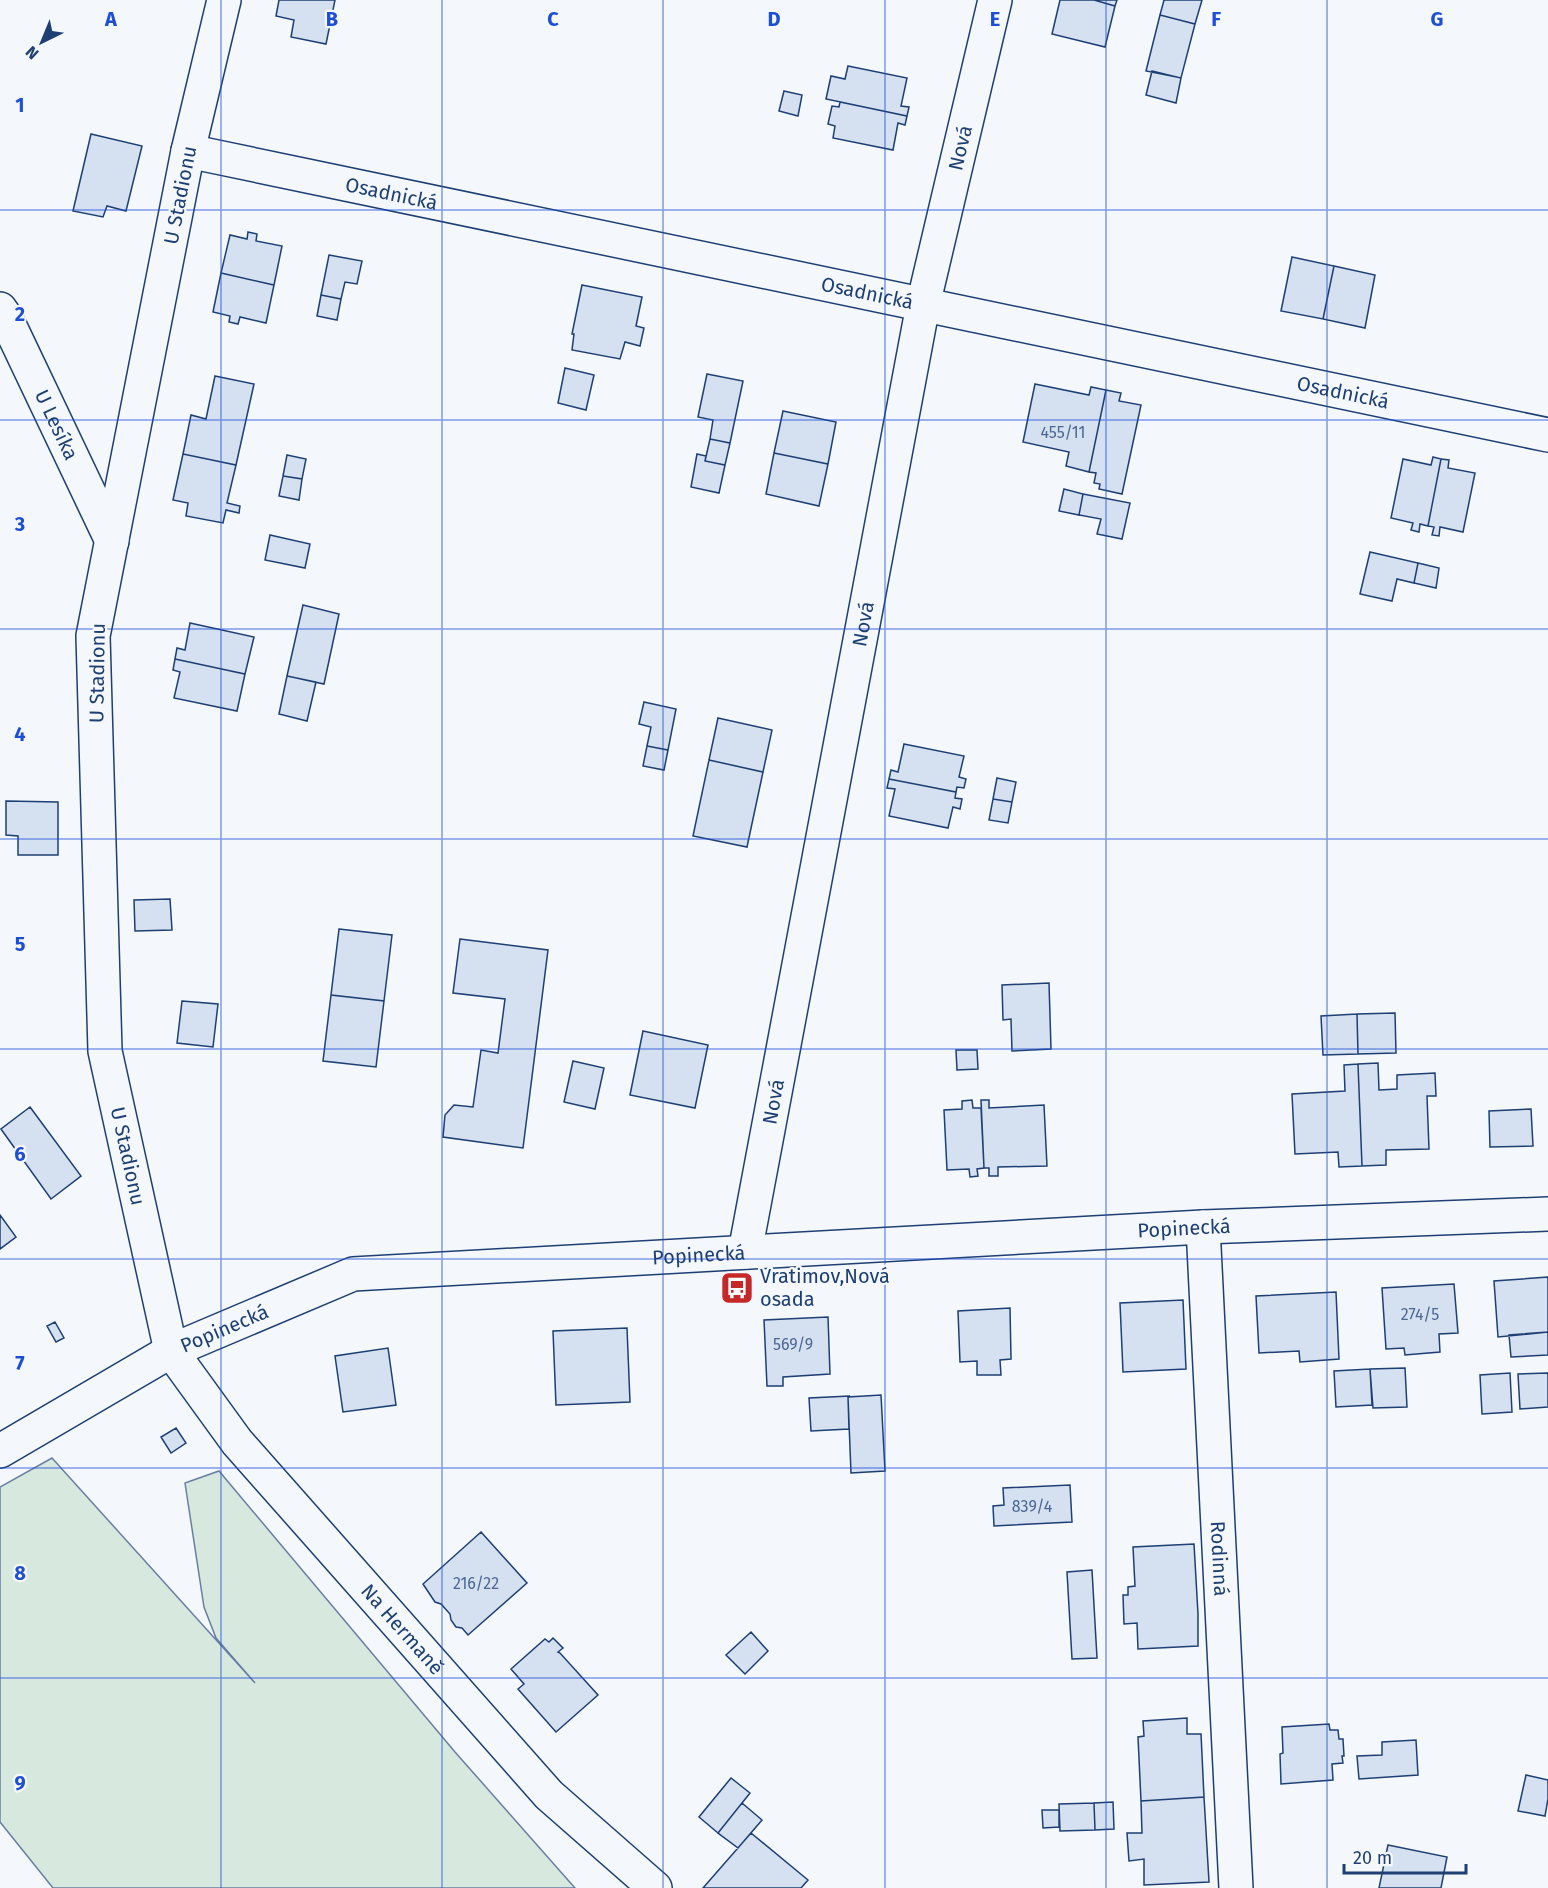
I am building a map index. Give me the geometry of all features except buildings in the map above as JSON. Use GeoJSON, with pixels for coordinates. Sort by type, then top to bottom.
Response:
{"type":"FeatureCollection","features":[{"type":"Feature","properties":{"kind":"street","name":"U Stadionu"},"geometry":{"type":"LineString","coordinates":[[171,1351],[105,1051],[93,636],[188,151],[224,0]]}},
{"type":"Feature","properties":{"kind":"street","name":"Nová"},"geometry":{"type":"LineString","coordinates":[[745,1252],[923,305],[995,0]]}},
{"type":"Feature","properties":{"kind":"street","name":"Osadnická"},"geometry":{"type":"LineString","coordinates":[[188,151],[1548,435]]}},
{"type":"Feature","properties":{"kind":"street","name":"U Lesíka"},"geometry":{"type":"LineString","coordinates":[[0,309],[112,541]]}},
{"type":"Feature","properties":{"kind":"street","name":"Popinecká"},"geometry":{"type":"LineString","coordinates":[[0,1451],[171,1351],[353,1274],[1203,1227],[1548,1214]]}},
{"type":"Feature","properties":{"kind":"street","name":"Rodinná"},"geometry":{"type":"LineString","coordinates":[[1203,1227],[1236,1888]]}},
{"type":"Feature","properties":{"kind":"street","name":"Na Hermaně"},"geometry":{"type":"LineString","coordinates":[[171,1351],[237,1442],[549,1795],[655,1888]]}},
{"type":"Feature","properties":{"kind":"shaded area"},"geometry":{"type":"Polygon","coordinates":[[[52,1458],[255,1683],[216,1638],[204,1607],[185,1483],[219,1471],[455,1752],[575,1888],[53,1888],[0,1822],[0,1487],[52,1458]]]}},
{"type":"Feature","properties":{"kind":"place","name":"Vratimov,Nová osada"},"geometry":{"type":"Point","coordinates":[737,1288]}}]}
